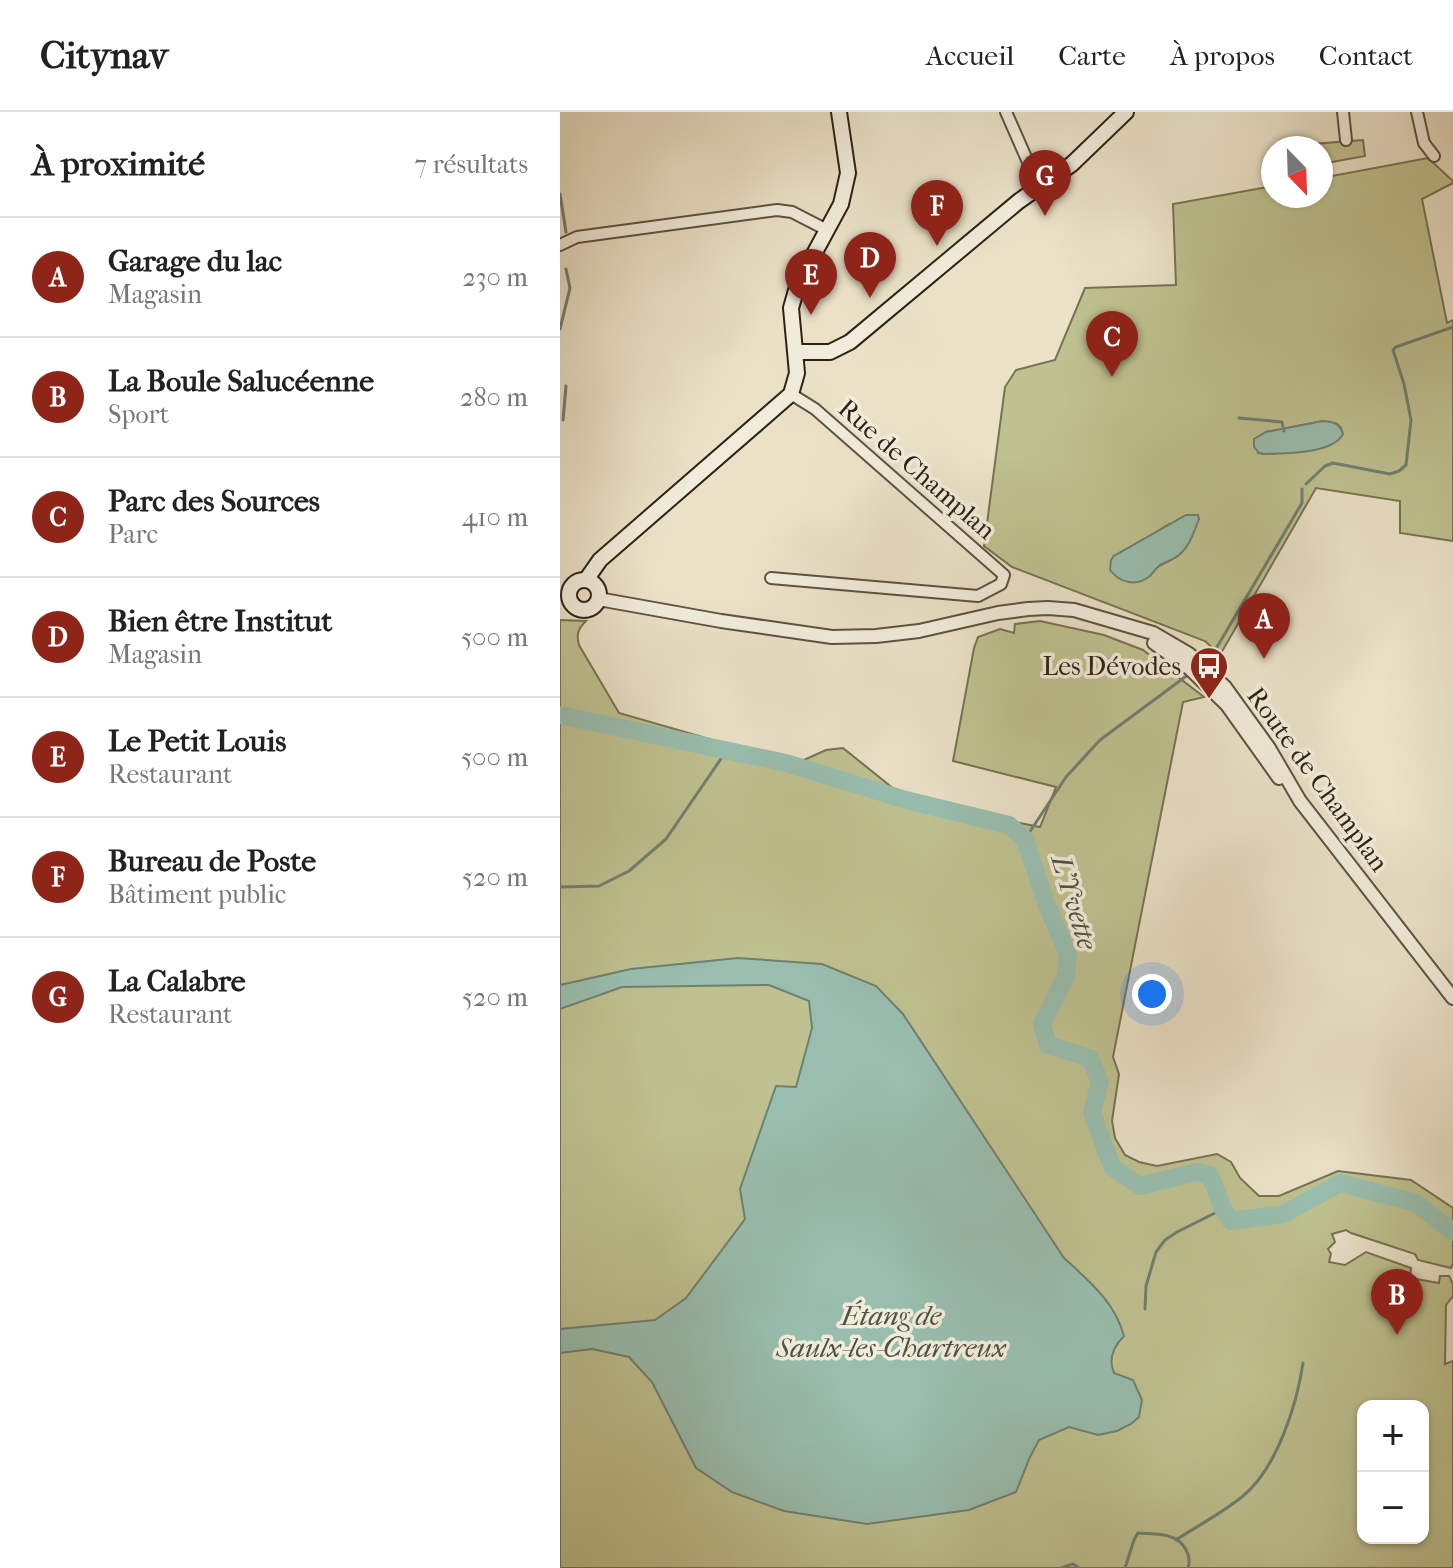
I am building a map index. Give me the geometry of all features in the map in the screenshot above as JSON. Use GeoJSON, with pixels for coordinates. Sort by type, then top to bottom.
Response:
{"type":"FeatureCollection","features":[{"type":"Feature","properties":{"kind":"main road"},"geometry":{"type":"LineString","coordinates":[[586,580],[600,560],[791,394],[797,373],[791,308],[801,273],[841,204],[848,173],[839,112]]}},
{"type":"Feature","properties":{"kind":"main road"},"geometry":{"type":"LineString","coordinates":[[796,352],[830,352],[850,342],[1019,201],[1072,164],[1126,112]]}},
{"type":"Feature","properties":{"kind":"main road"},"geometry":{"type":"LineString","coordinates":[[586,580],[594,583],[599,596],[596,605],[587,610],[577,609],[564,599],[573,584],[586,580]]}},
{"type":"Feature","properties":{"kind":"street"},"geometry":{"type":"LineString","coordinates":[[1006,112],[1039,187]]}},
{"type":"Feature","properties":{"kind":"street"},"geometry":{"type":"LineString","coordinates":[[1343,112],[1346,140]]}},
{"type":"Feature","properties":{"kind":"street"},"geometry":{"type":"LineString","coordinates":[[1417,112],[1424,143],[1434,156]]}},
{"type":"Feature","properties":{"kind":"street"},"geometry":{"type":"LineString","coordinates":[[560,245],[577,237],[777,210],[792,212],[827,230]]}},
{"type":"Feature","properties":{"kind":"street","name":"Rue de Champlan"},"geometry":{"type":"LineString","coordinates":[[771,578],[978,596],[1001,584],[1004,575],[815,409],[791,394]]}},
{"type":"Feature","properties":{"kind":"street","name":"Route de Champlan"},"geometry":{"type":"LineString","coordinates":[[599,596],[604,600],[721,621],[832,637],[919,631],[1028,609],[1074,610],[1103,617],[1141,635],[1225,687],[1275,758],[1300,801],[1453,998]]}},
{"type":"Feature","properties":{"kind":"shaded area"},"geometry":{"type":"Polygon","coordinates":[[[1363,140],[1365,156],[1333,162],[1333,142],[1363,140]]]}},
{"type":"Feature","properties":{"kind":"shaded area"},"geometry":{"type":"Polygon","coordinates":[[[1428,158],[1453,181],[1422,199],[1447,323],[1453,320],[1453,541],[1400,533],[1400,501],[1316,488],[1220,655],[1205,641],[1012,567],[984,546],[1005,387],[1016,370],[1055,360],[1085,288],[1176,285],[1173,204],[1261,188],[1261,208],[1333,208],[1333,176],[1428,158]],[[1323,421],[1266,432],[1258,453],[1307,451],[1327,446],[1341,428],[1323,421]],[[1169,524],[1114,556],[1143,580],[1159,566],[1178,556],[1169,524]]]}},
{"type":"Feature","properties":{"kind":"shaded area"},"geometry":{"type":"Polygon","coordinates":[[[560,620],[586,621],[578,632],[579,645],[619,713],[779,759],[804,760],[826,750],[843,748],[899,793],[939,807],[1040,827],[1056,787],[953,761],[978,637],[1000,629],[1014,633],[1015,624],[1040,621],[1104,635],[1143,650],[1204,697],[1183,702],[1113,1057],[1119,1074],[1112,1121],[1115,1138],[1125,1155],[1157,1166],[1217,1154],[1231,1162],[1240,1178],[1259,1196],[1279,1196],[1338,1171],[1411,1180],[1453,1208],[1451,1268],[1418,1260],[1415,1254],[1346,1230],[1332,1234],[1335,1242],[1328,1249],[1331,1254],[1329,1262],[1345,1265],[1366,1252],[1411,1268],[1410,1278],[1439,1283],[1440,1276],[1449,1276],[1453,1284],[1453,1296],[1446,1305],[1445,1364],[1453,1361],[1453,1568],[560,1568],[560,620]]]}},
{"type":"Feature","properties":{"kind":"water"},"geometry":{"type":"Polygon","coordinates":[[[1323,421],[1340,427],[1343,434],[1338,441],[1308,451],[1265,454],[1254,447],[1254,439],[1266,432],[1323,421]]]}},
{"type":"Feature","properties":{"kind":"water"},"geometry":{"type":"Polygon","coordinates":[[[1186,515],[1198,515],[1199,519],[1181,554],[1139,582],[1118,578],[1110,570],[1114,556],[1186,515]]]}},
{"type":"Feature","properties":{"kind":"water","name":"Étang de Saulx-les-Chartreux"},"geometry":{"type":"Polygon","coordinates":[[[738,958],[822,964],[876,986],[903,1014],[1064,1258],[1100,1293],[1114,1313],[1124,1336],[1113,1353],[1112,1368],[1114,1373],[1133,1380],[1142,1400],[1139,1417],[1131,1424],[1098,1435],[1069,1427],[1039,1440],[1016,1492],[969,1510],[867,1524],[784,1511],[732,1492],[696,1468],[652,1382],[629,1357],[592,1349],[560,1353],[560,1329],[655,1320],[686,1298],[745,1219],[740,1189],[776,1086],[796,1087],[812,1028],[809,1001],[769,985],[622,987],[560,1009],[560,985],[631,969],[738,958]]]}},
{"type":"Feature","properties":{"kind":"waterway"},"geometry":{"type":"LineString","coordinates":[[560,194],[566,232]]}},
{"type":"Feature","properties":{"kind":"waterway"},"geometry":{"type":"LineString","coordinates":[[560,329],[570,288],[566,269]]}},
{"type":"Feature","properties":{"kind":"waterway"},"geometry":{"type":"LineString","coordinates":[[1306,484],[1325,466],[1333,463],[1390,474],[1406,465],[1411,420],[1393,350],[1453,327]]}},
{"type":"Feature","properties":{"kind":"waterway"},"geometry":{"type":"LineString","coordinates":[[563,420],[566,386]]}},
{"type":"Feature","properties":{"kind":"waterway"},"geometry":{"type":"LineString","coordinates":[[1239,418],[1282,422],[1284,431]]}},
{"type":"Feature","properties":{"kind":"waterway"},"geometry":{"type":"LineString","coordinates":[[1204,661],[1214,652],[1302,503],[1302,489]]}},
{"type":"Feature","properties":{"kind":"waterway"},"geometry":{"type":"LineString","coordinates":[[1025,839],[1066,777],[1100,740],[1189,674]]}},
{"type":"Feature","properties":{"kind":"waterway","name":"L'Yvette"},"geometry":{"type":"LineString","coordinates":[[560,715],[786,763],[906,800],[1009,825],[1025,839],[1068,955],[1066,976],[1042,1024],[1048,1045],[1090,1058],[1100,1082],[1092,1112],[1112,1167],[1140,1186],[1197,1172],[1210,1175],[1231,1221],[1284,1214],[1340,1183],[1416,1203],[1453,1232]]}},
{"type":"Feature","properties":{"kind":"waterway"},"geometry":{"type":"LineString","coordinates":[[560,887],[599,886],[629,871],[666,839],[727,750]]}},
{"type":"Feature","properties":{"kind":"waterway"},"geometry":{"type":"LineString","coordinates":[[1145,1309],[1146,1286],[1156,1252],[1165,1240],[1223,1209]]}},
{"type":"Feature","properties":{"kind":"waterway"},"geometry":{"type":"LineString","coordinates":[[1176,1540],[1236,1502],[1266,1469],[1284,1434],[1303,1363]]}},
{"type":"Feature","properties":{"kind":"waterway"},"geometry":{"type":"LineString","coordinates":[[1125,1568],[1138,1533],[1176,1539],[1188,1554],[1188,1568]]}},
{"type":"Feature","properties":{"kind":"waterway"},"geometry":{"type":"LineString","coordinates":[[1061,1568],[1073,1564],[1079,1568]]}},
{"type":"Feature","properties":{"kind":"place","name":"La Calabre"},"geometry":{"type":"Point","coordinates":[1045,216]}},
{"type":"Feature","properties":{"kind":"place","name":"Bureau de Poste"},"geometry":{"type":"Point","coordinates":[937,246]}},
{"type":"Feature","properties":{"kind":"place","name":"Bien être Institut"},"geometry":{"type":"Point","coordinates":[870,298]}},
{"type":"Feature","properties":{"kind":"place","name":"Le Petit Louis"},"geometry":{"type":"Point","coordinates":[811,315]}},
{"type":"Feature","properties":{"kind":"place","name":"Parc des Sources"},"geometry":{"type":"Point","coordinates":[1112,377]}},
{"type":"Feature","properties":{"kind":"place","name":"Garage du lac"},"geometry":{"type":"Point","coordinates":[1264,659]}},
{"type":"Feature","properties":{"kind":"place","name":"Les Dévodes"},"geometry":{"type":"Point","coordinates":[1209,700]}},
{"type":"Feature","properties":{"kind":"place","name":"La Boule Salucéenne"},"geometry":{"type":"Point","coordinates":[1397,1335]}}]}
